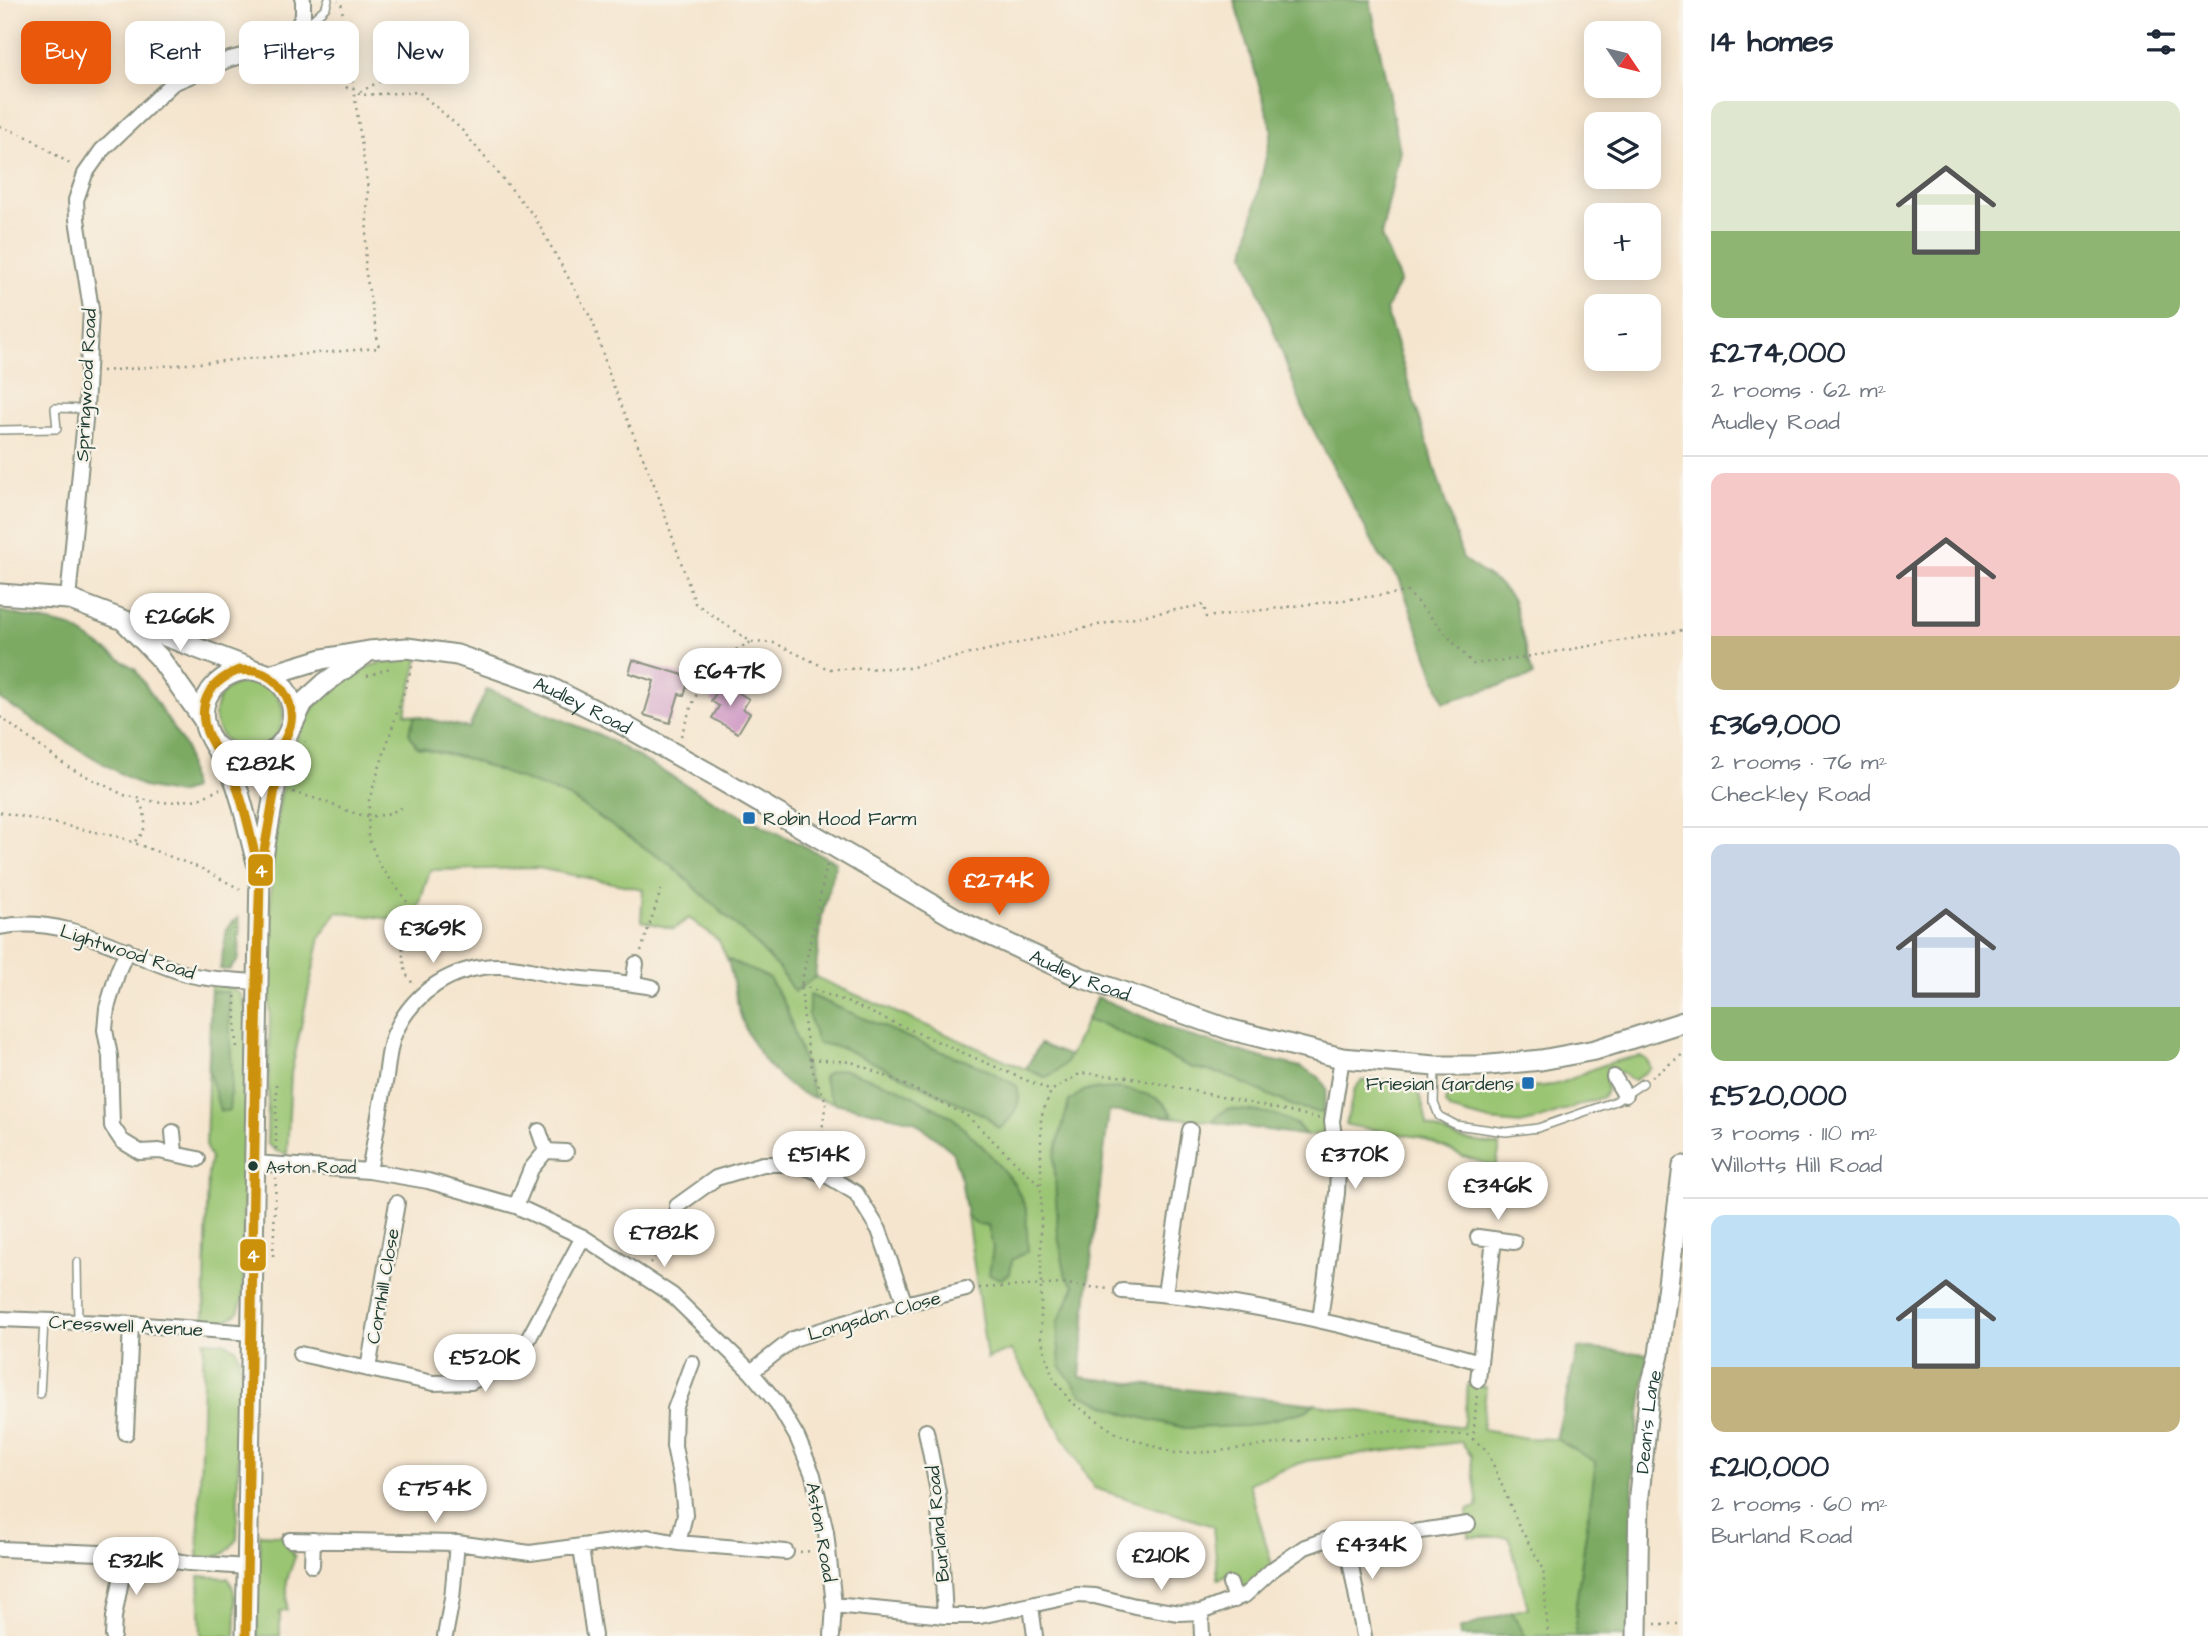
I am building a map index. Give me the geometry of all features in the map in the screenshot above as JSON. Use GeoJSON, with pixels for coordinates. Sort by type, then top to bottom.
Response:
{"type":"FeatureCollection","features":[{"type":"Feature","properties":{"kind":"main road"},"geometry":{"type":"LineString","coordinates":[[0,594],[68,599],[263,673],[282,686],[290,700],[293,717],[292,738]]}},
{"type":"Feature","properties":{"kind":"main road"},"geometry":{"type":"LineString","coordinates":[[120,618],[159,657],[203,719],[208,736],[235,781],[251,877],[257,982],[246,1636]]}},
{"type":"Feature","properties":{"kind":"main road","name":"Audley Road"},"geometry":{"type":"LineString","coordinates":[[263,673],[322,659],[407,648],[457,655],[549,687],[675,754],[964,923],[1080,977],[1228,1029],[1342,1058],[1435,1066],[1480,1066],[1541,1060],[1595,1050],[1683,1022]]}},
{"type":"Feature","properties":{"kind":"main road"},"geometry":{"type":"LineString","coordinates":[[251,877],[275,785],[303,703],[369,651]]}},
{"type":"Feature","properties":{"kind":"main road"},"geometry":{"type":"LineString","coordinates":[[203,719],[205,701],[221,679],[238,671],[263,673]]}},
{"type":"Feature","properties":{"kind":"main road"},"geometry":{"type":"LineString","coordinates":[[215,745],[225,754],[253,760],[272,753],[292,738]]}},
{"type":"Feature","properties":{"kind":"main road"},"geometry":{"type":"LineString","coordinates":[[1683,1022],[1683,1032]]}},
{"type":"Feature","properties":{"kind":"main road","name":"Dean's Lane"},"geometry":{"type":"LineString","coordinates":[[1637,1630],[1639,1495],[1650,1389],[1659,1355],[1683,1166]]}},
{"type":"Feature","properties":{"kind":"street"},"geometry":{"type":"LineString","coordinates":[[300,21],[303,0]]}},
{"type":"Feature","properties":{"kind":"street","name":"Springwood Road"},"geometry":{"type":"LineString","coordinates":[[68,599],[86,409],[91,309],[76,200],[85,174],[102,150],[173,83],[239,57]]}},
{"type":"Feature","properties":{"kind":"street","name":"Lightwood Road"},"geometry":{"type":"LineString","coordinates":[[0,927],[40,924],[67,929],[188,974],[257,982]]}},
{"type":"Feature","properties":{"kind":"street"},"geometry":{"type":"LineString","coordinates":[[127,950],[107,1008],[105,1030],[110,1056],[112,1126],[122,1141],[140,1152],[175,1153],[198,1158]]}},
{"type":"Feature","properties":{"kind":"street"},"geometry":{"type":"LineString","coordinates":[[633,984],[636,964]]}},
{"type":"Feature","properties":{"kind":"street"},"geometry":{"type":"LineString","coordinates":[[369,1171],[393,1036],[406,1013],[421,995],[435,984],[455,974],[479,967],[501,966],[571,978],[652,987]]}},
{"type":"Feature","properties":{"kind":"street"},"geometry":{"type":"LineString","coordinates":[[1320,1320],[1337,1193],[1338,1169],[1332,1121],[1342,1058]]}},
{"type":"Feature","properties":{"kind":"street"},"geometry":{"type":"LineString","coordinates":[[1614,1077],[1625,1095]]}},
{"type":"Feature","properties":{"kind":"street"},"geometry":{"type":"LineString","coordinates":[[1165,1293],[1190,1130]]}},
{"type":"Feature","properties":{"kind":"street"},"geometry":{"type":"LineString","coordinates":[[539,1131],[546,1151]]}},
{"type":"Feature","properties":{"kind":"street"},"geometry":{"type":"LineString","coordinates":[[173,1132],[175,1153]]}},
{"type":"Feature","properties":{"kind":"street"},"geometry":{"type":"LineString","coordinates":[[546,1151],[566,1152]]}},
{"type":"Feature","properties":{"kind":"street"},"geometry":{"type":"LineString","coordinates":[[516,1206],[531,1169],[546,1151]]}},
{"type":"Feature","properties":{"kind":"street","name":"Aston Road"},"geometry":{"type":"LineString","coordinates":[[254,1163],[369,1171],[428,1181],[516,1206],[583,1237],[672,1294],[751,1372],[777,1403],[797,1437],[813,1475],[828,1551],[834,1605],[832,1636]]}},
{"type":"Feature","properties":{"kind":"street"},"geometry":{"type":"LineString","coordinates":[[677,1206],[716,1178],[763,1164],[797,1164],[828,1176],[856,1193],[879,1230],[905,1304]]}},
{"type":"Feature","properties":{"kind":"street","name":"Cornhill Close"},"geometry":{"type":"LineString","coordinates":[[368,1369],[397,1203]]}},
{"type":"Feature","properties":{"kind":"street"},"geometry":{"type":"LineString","coordinates":[[300,1354],[432,1383],[471,1382],[498,1368],[524,1347],[583,1237]]}},
{"type":"Feature","properties":{"kind":"street"},"geometry":{"type":"LineString","coordinates":[[1478,1237],[1514,1242]]}},
{"type":"Feature","properties":{"kind":"street"},"geometry":{"type":"LineString","coordinates":[[1478,1380],[1494,1240]]}},
{"type":"Feature","properties":{"kind":"street","name":"Longsdon Close"},"geometry":{"type":"LineString","coordinates":[[751,1372],[793,1339],[905,1304],[965,1289]]}},
{"type":"Feature","properties":{"kind":"street"},"geometry":{"type":"LineString","coordinates":[[1122,1291],[1165,1293],[1320,1320],[1371,1331],[1480,1362]]}},
{"type":"Feature","properties":{"kind":"street","name":"Cresswell Avenue"},"geometry":{"type":"LineString","coordinates":[[0,1319],[131,1324],[252,1333]]}},
{"type":"Feature","properties":{"kind":"street"},"geometry":{"type":"LineString","coordinates":[[126,1433],[131,1324]]}},
{"type":"Feature","properties":{"kind":"street"},"geometry":{"type":"LineString","coordinates":[[678,1542],[685,1515],[674,1446],[675,1409],[692,1363]]}},
{"type":"Feature","properties":{"kind":"street","name":"Burland Road"},"geometry":{"type":"LineString","coordinates":[[926,1431],[938,1492],[945,1616]]}},
{"type":"Feature","properties":{"kind":"street"},"geometry":{"type":"LineString","coordinates":[[834,1605],[945,1616],[980,1616],[1077,1595],[1095,1596],[1179,1613],[1201,1612],[1245,1595],[1273,1569],[1305,1547],[1345,1533],[1400,1534],[1468,1524]]}},
{"type":"Feature","properties":{"kind":"street"},"geometry":{"type":"LineString","coordinates":[[1345,1533],[1364,1636]]}},
{"type":"Feature","properties":{"kind":"street"},"geometry":{"type":"LineString","coordinates":[[290,1540],[457,1543],[530,1553],[648,1537],[786,1552]]}},
{"type":"Feature","properties":{"kind":"street"},"geometry":{"type":"LineString","coordinates":[[312,1565],[313,1541]]}},
{"type":"Feature","properties":{"kind":"street"},"geometry":{"type":"LineString","coordinates":[[445,1636],[452,1600],[457,1543]]}},
{"type":"Feature","properties":{"kind":"street"},"geometry":{"type":"LineString","coordinates":[[581,1548],[594,1636]]}},
{"type":"Feature","properties":{"kind":"street"},"geometry":{"type":"LineString","coordinates":[[0,1549],[126,1554],[189,1563],[247,1567]]}},
{"type":"Feature","properties":{"kind":"street"},"geometry":{"type":"LineString","coordinates":[[113,1636],[114,1616],[126,1554]]}},
{"type":"Feature","properties":{"kind":"street"},"geometry":{"type":"LineString","coordinates":[[1230,1584],[1235,1600]]}},
{"type":"Feature","properties":{"kind":"street"},"geometry":{"type":"LineString","coordinates":[[1031,1606],[1035,1636]]}},
{"type":"Feature","properties":{"kind":"street"},"geometry":{"type":"LineString","coordinates":[[1201,1612],[1202,1636]]}},
{"type":"Feature","properties":{"kind":"lane"},"geometry":{"type":"LineString","coordinates":[[311,21],[326,7],[328,0]]}},
{"type":"Feature","properties":{"kind":"lane"},"geometry":{"type":"LineString","coordinates":[[0,430],[57,429],[55,408],[86,409]]}},
{"type":"Feature","properties":{"kind":"lane"},"geometry":{"type":"LineString","coordinates":[[1435,1066],[1434,1103],[1440,1116],[1456,1125],[1506,1132],[1538,1128],[1616,1101],[1643,1083]]}},
{"type":"Feature","properties":{"kind":"lane"},"geometry":{"type":"LineString","coordinates":[[77,1262],[78,1322]]}},
{"type":"Feature","properties":{"kind":"lane"},"geometry":{"type":"LineString","coordinates":[[40,1394],[44,1320]]}},
{"type":"Feature","properties":{"kind":"path"},"geometry":{"type":"LineString","coordinates":[[88,373],[379,348],[365,268],[368,189],[341,2],[335,0]]}},
{"type":"Feature","properties":{"kind":"path"},"geometry":{"type":"LineString","coordinates":[[346,84],[347,88],[352,87]]}},
{"type":"Feature","properties":{"kind":"path"},"geometry":{"type":"LineString","coordinates":[[354,95],[375,84]]}},
{"type":"Feature","properties":{"kind":"path"},"geometry":{"type":"LineString","coordinates":[[358,93],[419,92],[461,130],[534,216],[593,322],[611,380],[656,489],[695,603],[751,642]]}},
{"type":"Feature","properties":{"kind":"path"},"geometry":{"type":"LineString","coordinates":[[0,126],[30,138],[85,174]]}},
{"type":"Feature","properties":{"kind":"path"},"geometry":{"type":"LineString","coordinates":[[675,754],[694,699],[707,675],[727,655],[751,642],[775,643],[828,669],[908,668],[1129,618],[1204,605],[1206,617],[1408,592],[1473,664],[1683,630]]}},
{"type":"Feature","properties":{"kind":"path"},"geometry":{"type":"LineString","coordinates":[[401,667],[412,666],[369,800],[368,837],[379,864],[408,902],[409,921],[402,951],[406,974],[421,995]]}},
{"type":"Feature","properties":{"kind":"path"},"geometry":{"type":"LineString","coordinates":[[361,677],[391,668]]}},
{"type":"Feature","properties":{"kind":"path"},"geometry":{"type":"LineString","coordinates":[[0,717],[68,767],[124,795],[161,803],[199,799],[235,781]]}},
{"type":"Feature","properties":{"kind":"path"},"geometry":{"type":"LineString","coordinates":[[292,738],[298,764]]}},
{"type":"Feature","properties":{"kind":"path"},"geometry":{"type":"LineString","coordinates":[[275,785],[358,816],[387,815],[403,807]]}},
{"type":"Feature","properties":{"kind":"path"},"geometry":{"type":"LineString","coordinates":[[133,842],[142,836],[146,824],[144,810],[137,798]]}},
{"type":"Feature","properties":{"kind":"path"},"geometry":{"type":"LineString","coordinates":[[0,812],[119,837],[200,868],[243,891],[251,877]]}},
{"type":"Feature","properties":{"kind":"path"},"geometry":{"type":"LineString","coordinates":[[817,1172],[827,1101],[814,1075],[810,1059],[801,985],[831,843]]}},
{"type":"Feature","properties":{"kind":"path"},"geometry":{"type":"LineString","coordinates":[[636,964],[661,890]]}},
{"type":"Feature","properties":{"kind":"path"},"geometry":{"type":"LineString","coordinates":[[235,980],[237,1052]]}},
{"type":"Feature","properties":{"kind":"path"},"geometry":{"type":"LineString","coordinates":[[801,985],[842,1000],[1052,1091]]}},
{"type":"Feature","properties":{"kind":"path"},"geometry":{"type":"LineString","coordinates":[[1643,1083],[1683,1054]]}},
{"type":"Feature","properties":{"kind":"path"},"geometry":{"type":"LineString","coordinates":[[810,1059],[852,1062],[966,1115],[1041,1186]]}},
{"type":"Feature","properties":{"kind":"path"},"geometry":{"type":"LineString","coordinates":[[272,1262],[276,1073]]}},
{"type":"Feature","properties":{"kind":"path"},"geometry":{"type":"LineString","coordinates":[[1332,1121],[1128,1077],[1081,1073],[1052,1091],[1041,1118],[1041,1338],[1052,1376],[1070,1401],[1117,1434],[1175,1453],[1210,1452],[1378,1431],[1466,1435],[1487,1450],[1519,1527],[1543,1567],[1548,1636]]}},
{"type":"Feature","properties":{"kind":"path"},"geometry":{"type":"LineString","coordinates":[[642,1275],[680,1218],[677,1206]]}},
{"type":"Feature","properties":{"kind":"path"},"geometry":{"type":"LineString","coordinates":[[965,1289],[1065,1284],[1122,1291]]}},
{"type":"Feature","properties":{"kind":"path"},"geometry":{"type":"LineString","coordinates":[[1473,1440],[1478,1380]]}},
{"type":"Feature","properties":{"kind":"path"},"geometry":{"type":"LineString","coordinates":[[786,1552],[828,1551]]}},
{"type":"Feature","properties":{"kind":"path"},"geometry":{"type":"LineString","coordinates":[[1637,1630],[1683,1624]]}},
{"type":"Feature","properties":{"kind":"green space"},"geometry":{"type":"Polygon","coordinates":[[[1234,0],[1370,0],[1400,151],[1381,236],[1400,281],[1386,310],[1463,559],[1499,584],[1513,600],[1533,676],[1444,702],[1399,578],[1380,556],[1304,412],[1245,253],[1272,129],[1234,0]]]}},
{"type":"Feature","properties":{"kind":"green space"},"geometry":{"type":"Polygon","coordinates":[[[0,611],[71,627],[135,669],[186,748],[192,789],[178,794],[144,787],[0,699],[0,611]]]}},
{"type":"Feature","properties":{"kind":"green space"},"geometry":{"type":"Polygon","coordinates":[[[419,656],[405,713],[415,716],[409,733],[417,747],[465,758],[569,797],[672,866],[756,944],[780,970],[794,992],[815,977],[1044,1077],[1066,1062],[1086,1021],[1102,1024],[1190,1067],[1226,1075],[1291,1105],[1320,1113],[1324,1111],[1323,1133],[1307,1136],[1297,1124],[1217,1116],[1213,1122],[1172,1117],[1172,1113],[1085,1090],[1075,1285],[1057,1324],[1082,1395],[1306,1411],[1314,1404],[1463,1427],[1468,1385],[1486,1387],[1482,1430],[1526,1438],[1556,1439],[1596,1462],[1576,1604],[1576,1636],[1525,1636],[1512,1612],[1528,1608],[1509,1537],[1469,1537],[1467,1510],[1478,1507],[1471,1455],[1461,1442],[1306,1461],[1249,1483],[1273,1569],[1239,1598],[1234,1574],[1218,1579],[1213,1526],[1094,1488],[1011,1350],[987,1359],[967,1216],[977,1224],[988,1225],[993,1248],[990,1274],[1022,1253],[1026,1209],[1015,1185],[952,1117],[828,1091],[835,1103],[815,1098],[786,1007],[769,978],[727,959],[719,941],[689,918],[674,929],[641,921],[643,889],[538,868],[430,870],[414,922],[337,912],[320,937],[291,1073],[287,1154],[276,1151],[267,1143],[271,890],[281,795],[292,752],[308,716],[331,688],[361,669],[419,656]],[[810,995],[818,1043],[843,1048],[986,1116],[999,1129],[980,1066],[810,995]]]}},
{"type":"Feature","properties":{"kind":"green space"},"geometry":{"type":"Polygon","coordinates":[[[249,681],[262,684],[273,691],[280,702],[283,715],[280,728],[273,739],[262,746],[249,749],[236,746],[225,739],[218,728],[215,715],[218,702],[225,691],[236,684],[249,681]]]}},
{"type":"Feature","properties":{"kind":"green space"},"geometry":{"type":"Polygon","coordinates":[[[487,689],[602,736],[721,805],[836,862],[822,916],[815,977],[794,992],[780,970],[756,944],[672,866],[569,797],[465,758],[417,747],[409,733],[415,716],[469,728],[487,689]]]}},
{"type":"Feature","properties":{"kind":"green space"},"geometry":{"type":"Polygon","coordinates":[[[238,917],[238,960],[229,970],[220,969],[227,928],[238,917]]]}},
{"type":"Feature","properties":{"kind":"green space"},"geometry":{"type":"Polygon","coordinates":[[[727,959],[769,978],[786,1007],[815,1098],[780,1077],[752,1042],[741,1017],[727,959]]]}},
{"type":"Feature","properties":{"kind":"green space"},"geometry":{"type":"Polygon","coordinates":[[[211,983],[231,988],[241,995],[247,1026],[243,1299],[238,1312],[223,1323],[204,1322],[208,1172],[211,1158],[206,1148],[211,983]]]}},
{"type":"Feature","properties":{"kind":"green space"},"geometry":{"type":"Polygon","coordinates":[[[211,991],[228,992],[232,1076],[229,1111],[220,1111],[209,1071],[211,991]]]}},
{"type":"Feature","properties":{"kind":"green space"},"geometry":{"type":"Polygon","coordinates":[[[809,995],[982,1067],[1017,1086],[1019,1099],[1016,1110],[999,1129],[986,1116],[843,1048],[817,1043],[809,1016],[809,995]]]}},
{"type":"Feature","properties":{"kind":"green space"},"geometry":{"type":"Polygon","coordinates":[[[1097,997],[1183,1034],[1301,1067],[1319,1077],[1327,1089],[1323,1111],[1320,1113],[1291,1105],[1226,1075],[1190,1067],[1102,1024],[1086,1021],[1097,997]]]}},
{"type":"Feature","properties":{"kind":"green space"},"geometry":{"type":"Polygon","coordinates":[[[1040,1044],[1070,1056],[1059,1069],[1045,1077],[1026,1068],[1040,1044]]]}},
{"type":"Feature","properties":{"kind":"green space"},"geometry":{"type":"Polygon","coordinates":[[[1641,1056],[1651,1068],[1635,1080],[1629,1079],[1621,1072],[1606,1077],[1607,1091],[1603,1097],[1537,1120],[1520,1124],[1490,1121],[1450,1110],[1445,1104],[1448,1088],[1453,1084],[1515,1087],[1552,1085],[1623,1059],[1641,1056]]]}},
{"type":"Feature","properties":{"kind":"green space"},"geometry":{"type":"Polygon","coordinates":[[[842,1069],[898,1088],[952,1117],[987,1151],[1015,1185],[1026,1209],[1028,1251],[1012,1260],[1010,1274],[1000,1279],[989,1274],[993,1248],[988,1225],[977,1224],[967,1216],[961,1179],[952,1151],[914,1121],[835,1103],[823,1077],[829,1072],[842,1069]]]}},
{"type":"Feature","properties":{"kind":"green space"},"geometry":{"type":"Polygon","coordinates":[[[1377,1079],[1409,1086],[1414,1090],[1422,1102],[1427,1125],[1459,1139],[1500,1146],[1496,1167],[1419,1137],[1346,1125],[1354,1090],[1361,1081],[1377,1079]]]}},
{"type":"Feature","properties":{"kind":"green space"},"geometry":{"type":"Polygon","coordinates":[[[1120,1088],[1158,1099],[1169,1109],[1172,1117],[1109,1111],[1080,1377],[1314,1404],[1306,1411],[1247,1426],[1185,1428],[1126,1414],[1082,1395],[1060,1366],[1057,1324],[1075,1286],[1066,1277],[1058,1236],[1054,1157],[1069,1101],[1085,1090],[1120,1088]]]}},
{"type":"Feature","properties":{"kind":"green space"},"geometry":{"type":"Polygon","coordinates":[[[1227,1109],[1281,1117],[1307,1136],[1213,1122],[1227,1109]]]}},
{"type":"Feature","properties":{"kind":"green space"},"geometry":{"type":"Polygon","coordinates":[[[204,1341],[223,1342],[236,1348],[240,1360],[237,1539],[229,1550],[212,1558],[198,1557],[204,1341]]]}},
{"type":"Feature","properties":{"kind":"green space"},"geometry":{"type":"Polygon","coordinates":[[[1578,1348],[1648,1354],[1633,1464],[1631,1636],[1576,1636],[1576,1604],[1596,1462],[1556,1439],[1578,1348]]]}},
{"type":"Feature","properties":{"kind":"green space"},"geometry":{"type":"Polygon","coordinates":[[[260,1534],[291,1536],[289,1548],[295,1557],[287,1580],[287,1610],[280,1611],[280,1636],[257,1636],[260,1534]]]}},
{"type":"Feature","properties":{"kind":"green space"},"geometry":{"type":"Polygon","coordinates":[[[199,1576],[228,1578],[235,1598],[235,1636],[201,1636],[199,1576]]]}},
{"type":"Feature","properties":{"kind":"green space"},"geometry":{"type":"Polygon","coordinates":[[[1512,1612],[1525,1636],[1460,1636],[1459,1629],[1512,1612]]]}},
{"type":"Feature","properties":{"kind":"building"},"geometry":{"type":"Polygon","coordinates":[[[633,660],[690,677],[684,695],[679,694],[670,723],[644,715],[654,681],[629,673],[633,660]]]}},
{"type":"Feature","properties":{"kind":"building"},"geometry":{"type":"Polygon","coordinates":[[[722,683],[749,699],[743,709],[750,713],[738,733],[712,718],[719,706],[711,701],[722,683]]]}},
{"type":"Feature","properties":{"kind":"transit line","name":"4"},"geometry":{"type":"LineString","coordinates":[[239,670],[256,671],[271,678],[283,690],[291,714],[290,727],[283,743],[260,874],[240,796],[208,735],[203,714],[207,696],[214,686],[239,670]]}},
{"type":"Feature","properties":{"kind":"transit line","name":"4"},"geometry":{"type":"LineString","coordinates":[[260,874],[246,1636],[256,982],[260,874]]}},
{"type":"Feature","properties":{"kind":"place","name":"Robin Hood Farm"},"geometry":{"type":"Point","coordinates":[749,818]}},
{"type":"Feature","properties":{"kind":"place","name":"Friesian Gardens"},"geometry":{"type":"Point","coordinates":[1528,1083]}},
{"type":"Feature","properties":{"kind":"place","name":"Aston Road"},"geometry":{"type":"Point","coordinates":[253,1166]}}]}
